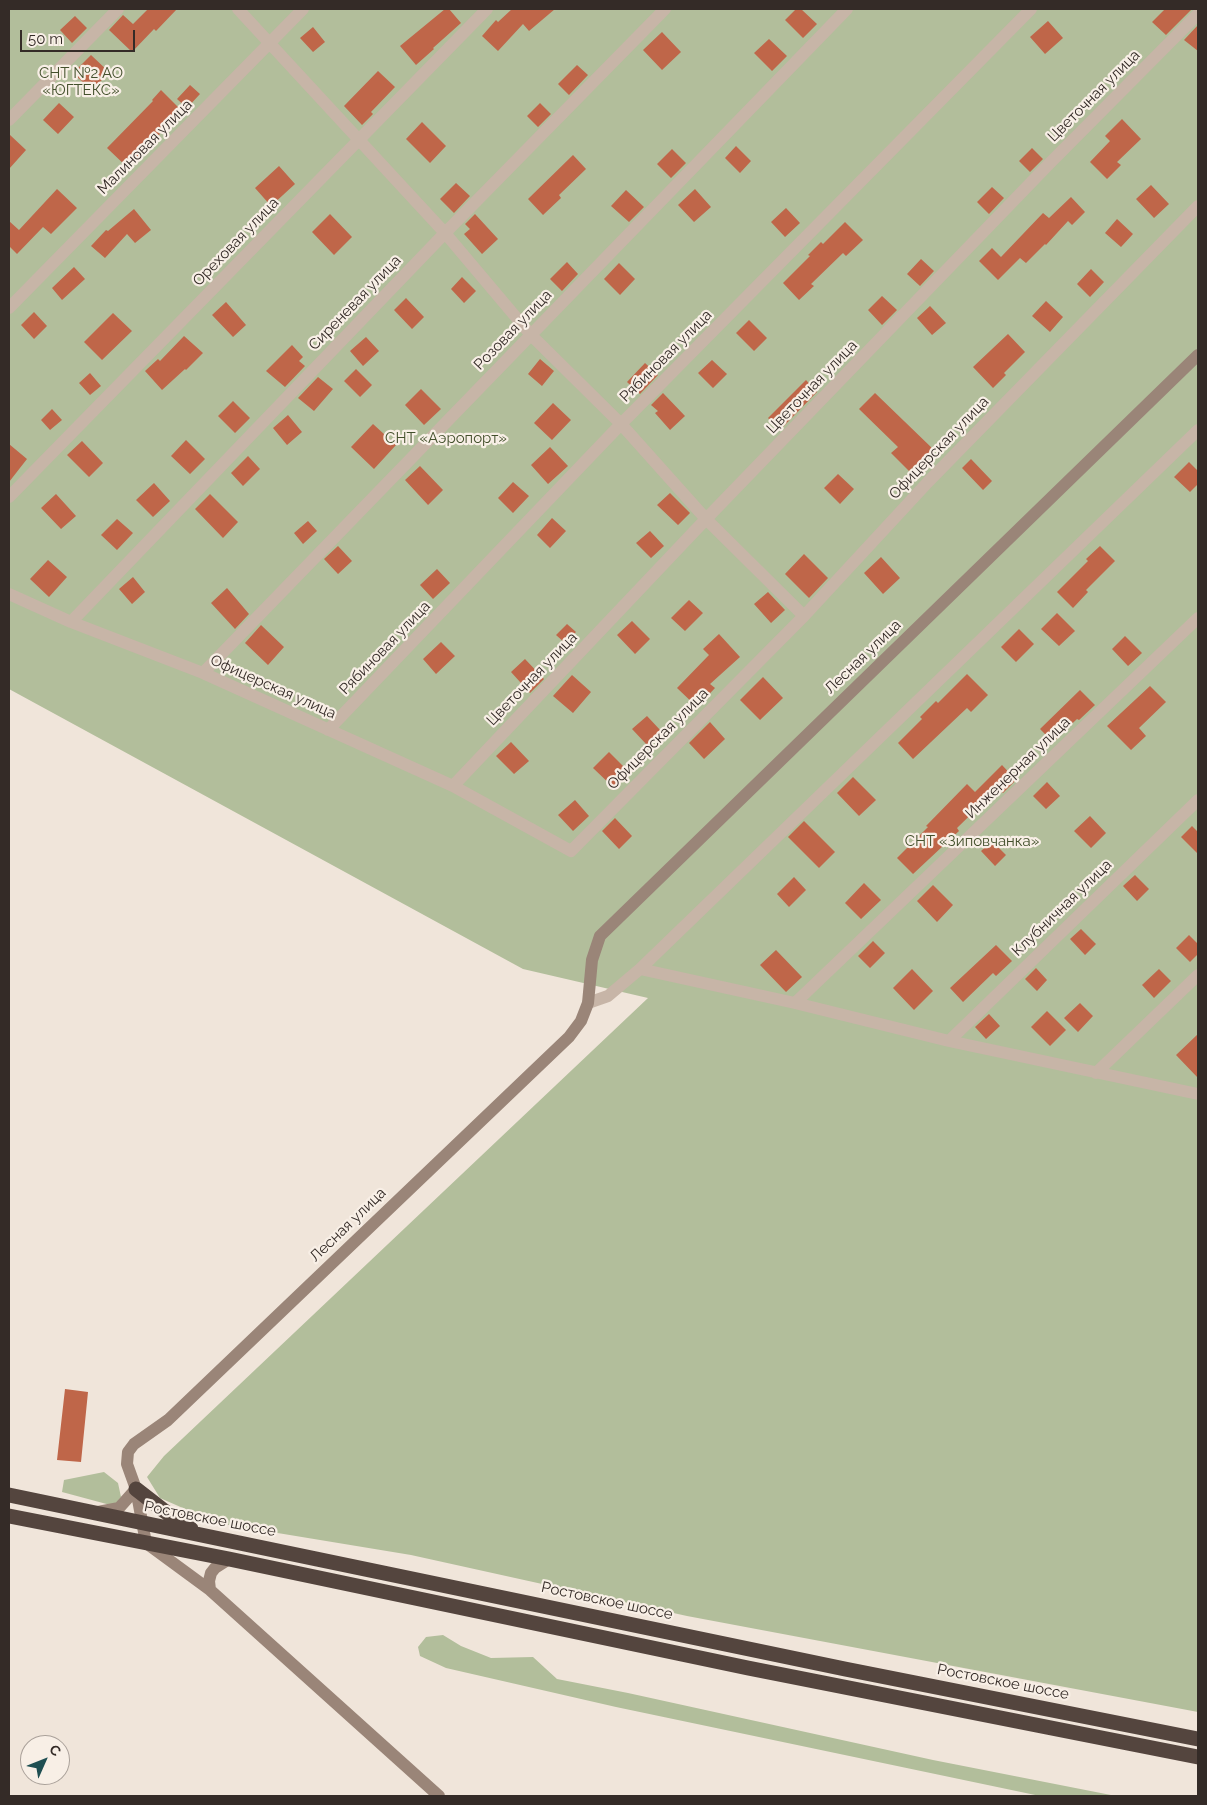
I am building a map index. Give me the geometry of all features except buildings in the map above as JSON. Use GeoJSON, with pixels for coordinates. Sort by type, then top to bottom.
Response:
{"type":"FeatureCollection","features":[{"type":"Feature","properties":{"kind":"highway"},"geometry":{"type":"LineString","coordinates":[[136,1489],[163,1510],[199,1533]]}},
{"type":"Feature","properties":{"kind":"highway","name":"Ростовское шоссе"},"geometry":{"type":"LineString","coordinates":[[9,1495],[90,1513],[199,1533],[845,1669],[1198,1739]]}},
{"type":"Feature","properties":{"kind":"highway"},"geometry":{"type":"LineString","coordinates":[[9,1516],[229,1559],[748,1668],[1198,1757]]}},
{"type":"Feature","properties":{"kind":"street"},"geometry":{"type":"LineString","coordinates":[[9,120],[118,9]]}},
{"type":"Feature","properties":{"kind":"street"},"geometry":{"type":"LineString","coordinates":[[238,9],[445,233],[531,335],[621,424],[706,519],[804,616]]}},
{"type":"Feature","properties":{"kind":"street","name":"Малиновая улица"},"geometry":{"type":"LineString","coordinates":[[9,308],[303,9]]}},
{"type":"Feature","properties":{"kind":"street","name":"Ореховая улица"},"geometry":{"type":"LineString","coordinates":[[9,497],[487,9]]}},
{"type":"Feature","properties":{"kind":"street","name":"Сиреневая улица"},"geometry":{"type":"LineString","coordinates":[[72,622],[445,233],[665,9]]}},
{"type":"Feature","properties":{"kind":"street","name":"Розовая улица"},"geometry":{"type":"LineString","coordinates":[[203,673],[847,9]]}},
{"type":"Feature","properties":{"kind":"street","name":"Рябиновая улица"},"geometry":{"type":"LineString","coordinates":[[328,730],[621,424],[1031,9]]}},
{"type":"Feature","properties":{"kind":"street","name":"Цветочная улица"},"geometry":{"type":"LineString","coordinates":[[453,786],[706,519],[1198,14]]}},
{"type":"Feature","properties":{"kind":"street","name":"Офицерская улица"},"geometry":{"type":"LineString","coordinates":[[9,594],[72,622],[203,673],[453,786],[571,851],[804,616],[928,482],[1198,206]]}},
{"type":"Feature","properties":{"kind":"street","name":"Лесная улица"},"geometry":{"type":"LineString","coordinates":[[136,1489],[127,1464],[128,1452],[134,1444],[168,1420],[569,1037],[581,1022],[588,1003],[592,960],[600,936],[1198,355]]}},
{"type":"Feature","properties":{"kind":"street"},"geometry":{"type":"LineString","coordinates":[[588,1003],[608,996],[640,969],[1198,430]]}},
{"type":"Feature","properties":{"kind":"street","name":"Инженерная улица"},"geometry":{"type":"LineString","coordinates":[[796,1003],[1198,618]]}},
{"type":"Feature","properties":{"kind":"street","name":"Клубничная улица"},"geometry":{"type":"LineString","coordinates":[[949,1041],[1198,800]]}},
{"type":"Feature","properties":{"kind":"street"},"geometry":{"type":"LineString","coordinates":[[640,969],[796,1003],[949,1041],[1198,1094]]}},
{"type":"Feature","properties":{"kind":"street"},"geometry":{"type":"LineString","coordinates":[[1096,1073],[1198,975]]}},
{"type":"Feature","properties":{"kind":"street"},"geometry":{"type":"LineString","coordinates":[[90,1513],[119,1508],[136,1489]]}},
{"type":"Feature","properties":{"kind":"street"},"geometry":{"type":"LineString","coordinates":[[136,1489],[146,1543],[210,1590],[439,1796]]}},
{"type":"Feature","properties":{"kind":"street"},"geometry":{"type":"LineString","coordinates":[[210,1590],[209,1581],[211,1573],[229,1559]]}},
{"type":"Feature","properties":{"kind":"green space"},"geometry":{"type":"Polygon","coordinates":[[[9,9],[1198,9],[1198,1712],[687,1616],[411,1555],[217,1523],[160,1498],[147,1477],[164,1456],[648,998],[523,969],[9,689],[9,9]]]}},
{"type":"Feature","properties":{"kind":"green space"},"geometry":{"type":"Polygon","coordinates":[[[104,1472],[118,1483],[121,1497],[114,1506],[62,1492],[64,1480],[104,1472]]]}},
{"type":"Feature","properties":{"kind":"green space"},"geometry":{"type":"Polygon","coordinates":[[[443,1635],[461,1646],[491,1658],[533,1657],[557,1679],[933,1760],[1116,1796],[1040,1796],[616,1707],[446,1668],[420,1656],[418,1647],[426,1637],[443,1635]]]}},
{"type":"Feature","properties":{"kind":"park label","name":"СНТ №2 АО «ЮГТЕКС»"},"geometry":{"type":"Point","coordinates":[81,82]}},
{"type":"Feature","properties":{"kind":"park label","name":"СНТ «Аэропорт»"},"geometry":{"type":"Point","coordinates":[446,438]}},
{"type":"Feature","properties":{"kind":"park label","name":"СНТ «Зиповчанка»"},"geometry":{"type":"Point","coordinates":[972,841]}}]}
